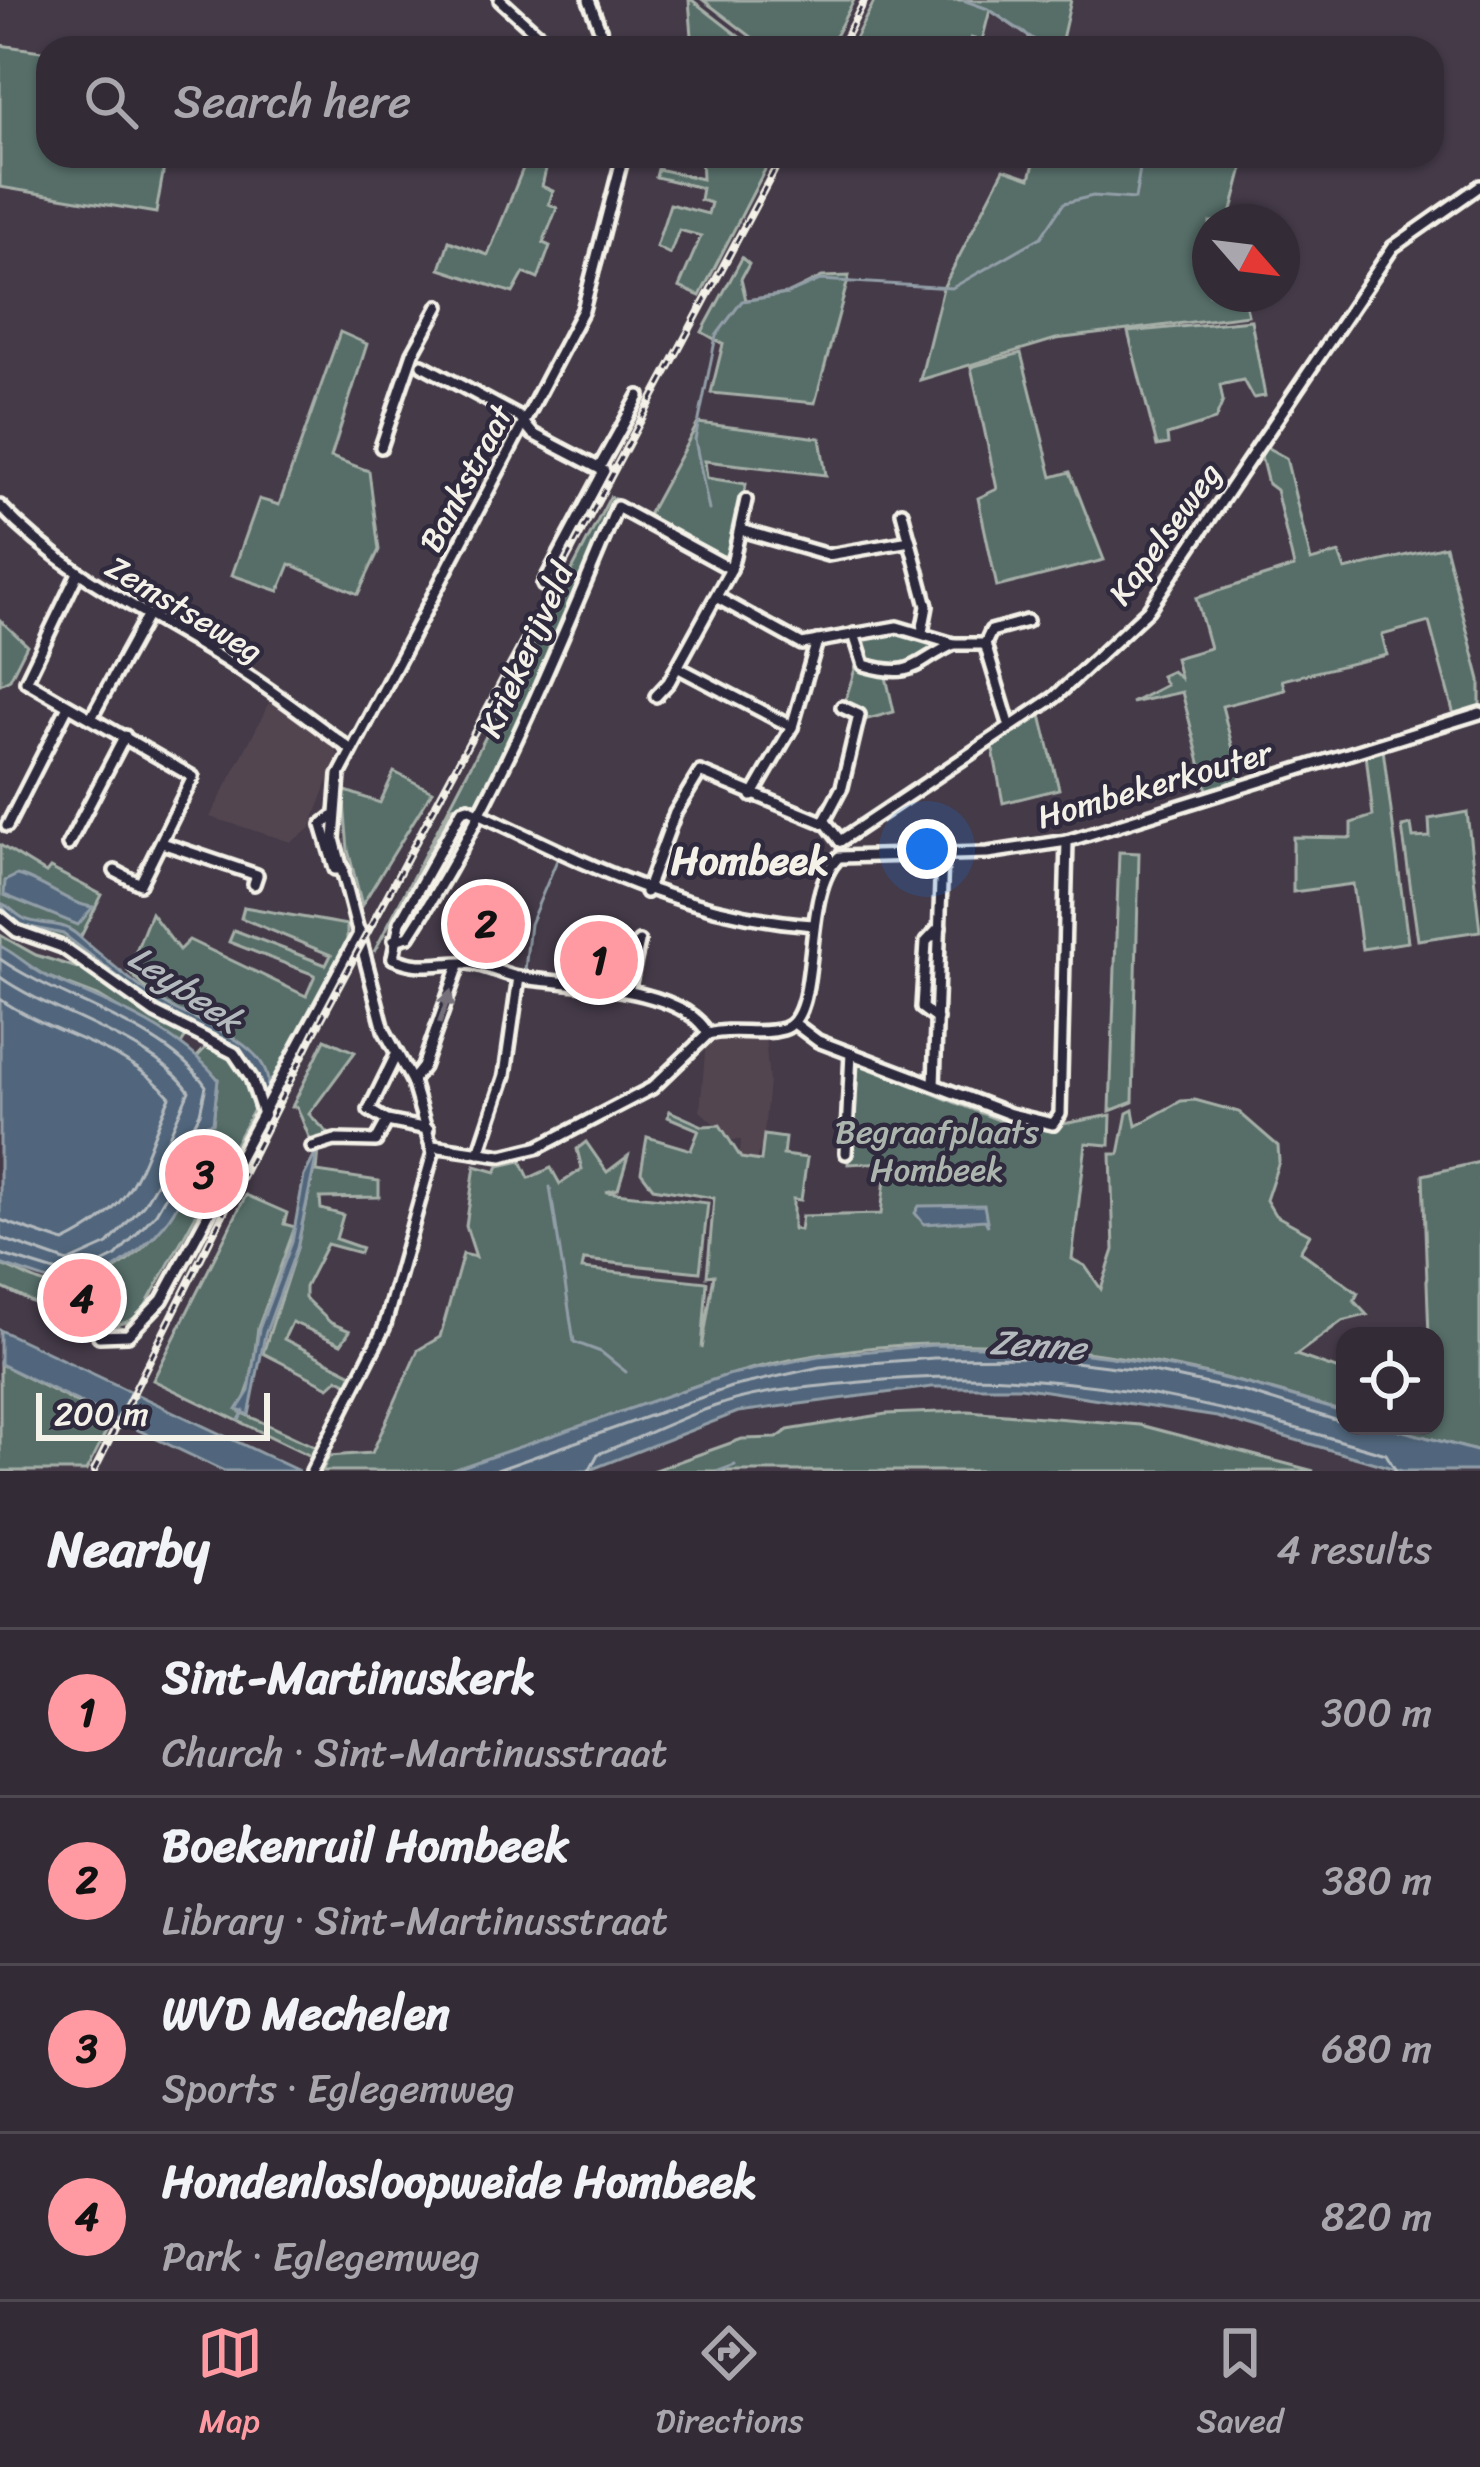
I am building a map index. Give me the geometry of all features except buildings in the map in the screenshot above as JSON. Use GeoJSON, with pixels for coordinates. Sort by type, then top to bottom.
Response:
{"type":"FeatureCollection","features":[{"type":"Feature","properties":{"kind":"street"},"geometry":{"type":"LineString","coordinates":[[500,0],[540,36]]}},
{"type":"Feature","properties":{"kind":"street"},"geometry":{"type":"LineString","coordinates":[[590,0],[603,36]]}},
{"type":"Feature","properties":{"kind":"street","name":"Bankstraat"},"geometry":{"type":"LineString","coordinates":[[394,1057],[344,869],[334,869],[322,842],[322,825],[332,817],[339,775],[350,748],[526,422],[591,291],[619,168]]}},
{"type":"Feature","properties":{"kind":"street","name":"Kapelseweg"},"geometry":{"type":"LineString","coordinates":[[840,841],[1071,684],[1148,610],[1393,247],[1480,186]]}},
{"type":"Feature","properties":{"kind":"street"},"geometry":{"type":"LineString","coordinates":[[381,447],[434,310]]}},
{"type":"Feature","properties":{"kind":"street"},"geometry":{"type":"LineString","coordinates":[[422,365],[526,422],[533,434],[604,471],[542,585]]}},
{"type":"Feature","properties":{"kind":"street"},"geometry":{"type":"LineString","coordinates":[[599,468],[639,396]]}},
{"type":"Feature","properties":{"kind":"street"},"geometry":{"type":"LineString","coordinates":[[656,696],[718,598],[731,569],[746,500]]}},
{"type":"Feature","properties":{"kind":"street","name":"Zemstseweg"},"geometry":{"type":"LineString","coordinates":[[0,506],[35,544],[77,574],[214,654],[350,748]]}},
{"type":"Feature","properties":{"kind":"street","name":"Kriekerijveld"},"geometry":{"type":"LineString","coordinates":[[394,940],[409,936],[478,813],[538,693],[617,507],[731,569]]}},
{"type":"Feature","properties":{"kind":"street"},"geometry":{"type":"LineString","coordinates":[[902,512],[927,606],[922,632]]}},
{"type":"Feature","properties":{"kind":"street"},"geometry":{"type":"LineString","coordinates":[[741,530],[828,555],[910,541]]}},
{"type":"Feature","properties":{"kind":"street"},"geometry":{"type":"LineString","coordinates":[[77,574],[25,676],[29,686],[193,776],[140,884],[115,872]]}},
{"type":"Feature","properties":{"kind":"street"},"geometry":{"type":"LineString","coordinates":[[718,598],[802,644],[897,627],[954,644],[985,644]]}},
{"type":"Feature","properties":{"kind":"street"},"geometry":{"type":"LineString","coordinates":[[91,718],[147,616]]}},
{"type":"Feature","properties":{"kind":"street"},"geometry":{"type":"LineString","coordinates":[[1010,728],[985,644],[992,631],[1027,621]]}},
{"type":"Feature","properties":{"kind":"street"},"geometry":{"type":"LineString","coordinates":[[854,634],[864,665],[890,672],[928,663],[954,644]]}},
{"type":"Feature","properties":{"kind":"street"},"geometry":{"type":"LineString","coordinates":[[752,796],[792,727],[817,641]]}},
{"type":"Feature","properties":{"kind":"street"},"geometry":{"type":"LineString","coordinates":[[677,667],[792,727]]}},
{"type":"Feature","properties":{"kind":"street"},"geometry":{"type":"LineString","coordinates":[[7,826],[68,706]]}},
{"type":"Feature","properties":{"kind":"street"},"geometry":{"type":"LineString","coordinates":[[824,823],[842,787],[859,715],[842,707]]}},
{"type":"Feature","properties":{"kind":"street","name":"Hombekerkouter"},"geometry":{"type":"LineString","coordinates":[[839,857],[988,853],[1067,841],[1480,713]]}},
{"type":"Feature","properties":{"kind":"street"},"geometry":{"type":"LineString","coordinates":[[68,844],[125,736]]}},
{"type":"Feature","properties":{"kind":"street"},"geometry":{"type":"LineString","coordinates":[[433,1146],[502,1156],[529,1151],[666,1078],[707,1034],[779,1030],[794,1023],[805,1002],[820,882],[839,857],[840,841],[824,823],[700,772],[675,812],[646,892]]}},
{"type":"Feature","properties":{"kind":"street"},"geometry":{"type":"LineString","coordinates":[[393,958],[394,940],[462,809],[646,892],[763,922],[813,925]]}},
{"type":"Feature","properties":{"kind":"street"},"geometry":{"type":"LineString","coordinates":[[794,1023],[808,1036],[1024,1119],[1058,1121],[1067,841]]}},
{"type":"Feature","properties":{"kind":"street"},"geometry":{"type":"LineString","coordinates":[[162,842],[257,875],[254,884]]}},
{"type":"Feature","properties":{"kind":"street"},"geometry":{"type":"LineString","coordinates":[[934,1085],[942,854]]}},
{"type":"Feature","properties":{"kind":"street"},"geometry":{"type":"LineString","coordinates":[[0,917],[17,931],[62,947],[155,1013],[234,1053],[251,1078],[264,1117]]}},
{"type":"Feature","properties":{"kind":"street"},"geometry":{"type":"LineString","coordinates":[[99,1336],[117,1338],[147,1321],[273,1101],[360,932]]}},
{"type":"Feature","properties":{"kind":"street"},"geometry":{"type":"LineString","coordinates":[[628,992],[640,942]]}},
{"type":"Feature","properties":{"kind":"street"},"geometry":{"type":"LineString","coordinates":[[368,965],[393,958],[426,969],[460,965],[628,992],[692,1015],[707,1034]]}},
{"type":"Feature","properties":{"kind":"street"},"geometry":{"type":"LineString","coordinates":[[412,1081],[423,1067],[460,965]]}},
{"type":"Feature","properties":{"kind":"street"},"geometry":{"type":"LineString","coordinates":[[479,1153],[506,1075],[519,977]]}},
{"type":"Feature","properties":{"kind":"street"},"geometry":{"type":"LineString","coordinates":[[846,1154],[851,1053]]}},
{"type":"Feature","properties":{"kind":"street"},"geometry":{"type":"LineString","coordinates":[[314,1467],[384,1328],[433,1146],[428,1129],[412,1081],[394,1057],[369,1104],[371,1114],[428,1129]]}},
{"type":"Feature","properties":{"kind":"street"},"geometry":{"type":"LineString","coordinates":[[312,1147],[335,1140],[376,1141],[387,1121]]}},
{"type":"Feature","properties":{"kind":"shaded area"},"geometry":{"type":"Polygon","coordinates":[[[270,702],[335,747],[338,755],[310,829],[291,842],[210,817],[270,702]]]}},
{"type":"Feature","properties":{"kind":"shaded area"},"geometry":{"type":"Polygon","coordinates":[[[724,1035],[765,1036],[769,1082],[763,1143],[755,1161],[740,1156],[741,1140],[732,1140],[700,1111],[706,1042],[724,1035]]]}},
{"type":"Feature","properties":{"kind":"green space"},"geometry":{"type":"Polygon","coordinates":[[[689,0],[738,36],[692,36],[689,0]]]}},
{"type":"Feature","properties":{"kind":"green space"},"geometry":{"type":"Polygon","coordinates":[[[703,0],[854,0],[835,36],[750,36],[703,0]]]}},
{"type":"Feature","properties":{"kind":"green space"},"geometry":{"type":"Polygon","coordinates":[[[875,0],[1071,0],[1063,36],[1028,36],[990,10],[983,36],[856,36],[875,0]]]}},
{"type":"Feature","properties":{"kind":"green space"},"geometry":{"type":"Polygon","coordinates":[[[0,45],[36,50],[36,168],[164,168],[156,213],[0,187],[0,45]]]}},
{"type":"Feature","properties":{"kind":"green space"},"geometry":{"type":"Polygon","coordinates":[[[523,168],[546,168],[542,186],[553,191],[549,204],[557,208],[543,243],[550,246],[538,279],[524,273],[513,293],[440,269],[449,241],[488,255],[523,168]]]}},
{"type":"Feature","properties":{"kind":"green space"},"geometry":{"type":"Polygon","coordinates":[[[702,168],[766,168],[700,296],[679,287],[701,236],[679,230],[670,254],[656,247],[670,204],[708,214],[711,203],[700,200],[702,188],[656,177],[658,169],[702,179],[702,168]]]}},
{"type":"Feature","properties":{"kind":"green space"},"geometry":{"type":"Polygon","coordinates":[[[1033,168],[1243,168],[1234,204],[1192,204],[1192,312],[1248,315],[1056,339],[920,380],[943,288],[1004,169],[1030,178],[1033,168]]]}},
{"type":"Feature","properties":{"kind":"green space"},"geometry":{"type":"Polygon","coordinates":[[[742,258],[749,264],[741,279],[746,300],[787,294],[822,277],[849,276],[815,403],[711,393],[723,344],[702,332],[742,258]]]}},
{"type":"Feature","properties":{"kind":"green space"},"geometry":{"type":"Polygon","coordinates":[[[1251,320],[1265,396],[1253,398],[1243,380],[1220,385],[1223,401],[1215,420],[1167,435],[1168,444],[1157,446],[1128,332],[1251,320]]]}},
{"type":"Feature","properties":{"kind":"green space"},"geometry":{"type":"Polygon","coordinates":[[[340,332],[367,344],[331,457],[369,471],[379,550],[358,594],[290,564],[279,591],[232,575],[259,499],[279,505],[340,332]]]}},
{"type":"Feature","properties":{"kind":"green space"},"geometry":{"type":"Polygon","coordinates":[[[1021,353],[1052,477],[1070,472],[1104,560],[997,587],[978,498],[997,489],[971,367],[1021,353]]]}},
{"type":"Feature","properties":{"kind":"green space"},"geometry":{"type":"Polygon","coordinates":[[[698,423],[820,438],[826,475],[705,461],[707,478],[746,484],[733,549],[723,557],[648,515],[698,423]]]}},
{"type":"Feature","properties":{"kind":"green space"},"geometry":{"type":"Polygon","coordinates":[[[1266,447],[1286,458],[1311,561],[1339,553],[1345,570],[1445,546],[1480,680],[1480,707],[1454,715],[1429,622],[1382,635],[1387,655],[1282,680],[1285,690],[1222,706],[1241,780],[1207,790],[1182,692],[1131,703],[1166,685],[1161,676],[1172,671],[1180,678],[1175,658],[1210,648],[1196,598],[1294,567],[1276,490],[1268,484],[1261,456],[1266,447]]]}},
{"type":"Feature","properties":{"kind":"green space"},"geometry":{"type":"Polygon","coordinates":[[[610,497],[615,499],[560,637],[478,804],[452,807],[374,952],[610,497]]]}},
{"type":"Feature","properties":{"kind":"green space"},"geometry":{"type":"Polygon","coordinates":[[[0,620],[27,645],[10,679],[0,684],[0,620]]]}},
{"type":"Feature","properties":{"kind":"green space"},"geometry":{"type":"Polygon","coordinates":[[[889,632],[933,642],[933,656],[900,667],[867,660],[862,636],[889,632]]]}},
{"type":"Feature","properties":{"kind":"green space"},"geometry":{"type":"Polygon","coordinates":[[[856,666],[886,677],[894,712],[864,720],[860,736],[862,709],[844,704],[856,666]]]}},
{"type":"Feature","properties":{"kind":"green space"},"geometry":{"type":"Polygon","coordinates":[[[1040,711],[1059,789],[1003,803],[992,744],[1040,711]]]}},
{"type":"Feature","properties":{"kind":"green space"},"geometry":{"type":"Polygon","coordinates":[[[1383,749],[1408,942],[1362,949],[1353,884],[1293,892],[1293,837],[1351,838],[1351,823],[1373,816],[1366,754],[1383,749]]]}},
{"type":"Feature","properties":{"kind":"green space"},"geometry":{"type":"Polygon","coordinates":[[[394,772],[432,791],[362,905],[348,850],[343,790],[380,803],[394,772]]]}},
{"type":"Feature","properties":{"kind":"green space"},"geometry":{"type":"Polygon","coordinates":[[[1467,812],[1480,931],[1418,940],[1402,827],[1411,825],[1413,838],[1430,837],[1429,819],[1467,812]]]}},
{"type":"Feature","properties":{"kind":"green space"},"geometry":{"type":"Polygon","coordinates":[[[0,845],[46,873],[50,868],[102,895],[77,944],[108,972],[62,942],[27,932],[0,913],[0,845]]]}},
{"type":"Feature","properties":{"kind":"green space"},"geometry":{"type":"Polygon","coordinates":[[[1119,852],[1139,853],[1133,1102],[1110,1111],[1119,852]]]}},
{"type":"Feature","properties":{"kind":"green space"},"geometry":{"type":"Polygon","coordinates":[[[244,907],[347,925],[347,940],[268,1093],[244,1049],[166,1004],[128,971],[151,913],[179,950],[189,940],[306,996],[315,975],[229,942],[234,930],[326,965],[331,955],[241,918],[244,907]]]}},
{"type":"Feature","properties":{"kind":"green space"},"geometry":{"type":"Polygon","coordinates":[[[0,935],[36,955],[81,969],[144,1013],[187,1035],[180,1046],[98,996],[43,975],[0,946],[0,935]]]}},
{"type":"Feature","properties":{"kind":"green space"},"geometry":{"type":"Polygon","coordinates":[[[325,1039],[355,1052],[309,1114],[332,1137],[311,1142],[297,1107],[292,1107],[325,1039]]]}},
{"type":"Feature","properties":{"kind":"green space"},"geometry":{"type":"Polygon","coordinates":[[[210,1043],[234,1057],[256,1106],[141,1314],[125,1323],[90,1324],[0,1287],[0,1265],[43,1283],[86,1282],[125,1262],[159,1231],[182,1194],[207,1124],[213,1122],[218,1079],[196,1058],[210,1043]]]}},
{"type":"Feature","properties":{"kind":"green space","name":"Begraafplaats Hombeek"},"geometry":{"type":"Polygon","coordinates":[[[850,1060],[1006,1123],[1054,1131],[1063,1124],[1111,1115],[1110,1145],[1086,1143],[1072,1259],[1085,1266],[1101,1289],[1114,1250],[1111,1154],[1119,1154],[1127,1113],[1133,1110],[1136,1126],[1181,1101],[1239,1112],[1278,1146],[1279,1161],[1266,1200],[1275,1215],[1310,1234],[1300,1251],[1358,1293],[1354,1301],[1367,1315],[1342,1321],[1296,1355],[1336,1369],[1336,1410],[1194,1371],[1116,1356],[959,1343],[881,1347],[803,1357],[726,1376],[483,1464],[450,1471],[322,1471],[329,1456],[372,1453],[418,1350],[440,1337],[463,1254],[476,1257],[466,1226],[475,1166],[496,1172],[499,1166],[521,1161],[529,1178],[551,1168],[560,1184],[582,1169],[577,1149],[586,1142],[607,1172],[628,1156],[618,1189],[606,1192],[708,1203],[700,1272],[584,1260],[582,1269],[707,1282],[702,1349],[714,1275],[707,1276],[714,1198],[653,1188],[641,1172],[647,1137],[691,1150],[699,1130],[668,1117],[669,1111],[703,1126],[720,1125],[741,1158],[761,1161],[764,1135],[785,1138],[783,1155],[807,1158],[801,1200],[793,1199],[793,1229],[800,1230],[802,1216],[881,1214],[887,1162],[848,1164],[850,1060]]]}},
{"type":"Feature","properties":{"kind":"green space"},"geometry":{"type":"Polygon","coordinates":[[[319,1148],[317,1172],[379,1181],[379,1197],[320,1198],[321,1209],[343,1215],[336,1239],[362,1248],[360,1253],[327,1244],[305,1287],[305,1298],[331,1323],[350,1331],[341,1344],[292,1322],[284,1339],[354,1375],[349,1384],[338,1379],[329,1387],[263,1353],[297,1248],[319,1148]]]}},
{"type":"Feature","properties":{"kind":"green space"},"geometry":{"type":"Polygon","coordinates":[[[1480,1162],[1480,1452],[1418,1435],[1444,1435],[1444,1327],[1429,1327],[1423,1175],[1480,1162]]]}},
{"type":"Feature","properties":{"kind":"green space"},"geometry":{"type":"Polygon","coordinates":[[[246,1195],[287,1213],[284,1224],[295,1227],[258,1328],[251,1381],[240,1412],[315,1447],[311,1456],[153,1380],[246,1195]]]}},
{"type":"Feature","properties":{"kind":"green space"},"geometry":{"type":"Polygon","coordinates":[[[0,1364],[112,1421],[86,1471],[0,1471],[0,1364]]]}},
{"type":"Feature","properties":{"kind":"green space"},"geometry":{"type":"Polygon","coordinates":[[[968,1411],[1140,1425],[1314,1471],[652,1471],[742,1439],[777,1438],[788,1430],[886,1414],[968,1411]]]}},
{"type":"Feature","properties":{"kind":"water"},"geometry":{"type":"Polygon","coordinates":[[[17,875],[93,907],[78,925],[4,895],[5,881],[17,875]]]}},
{"type":"Feature","properties":{"kind":"water"},"geometry":{"type":"Polygon","coordinates":[[[0,903],[29,921],[69,929],[158,999],[237,1040],[264,1067],[268,1083],[263,1102],[250,1065],[235,1047],[158,1008],[63,934],[15,924],[0,903]]]}},
{"type":"Feature","properties":{"kind":"water"},"geometry":{"type":"Polygon","coordinates":[[[0,946],[42,974],[161,1031],[218,1079],[213,1123],[203,1132],[168,1220],[125,1261],[78,1290],[0,1264],[0,946]]]}},
{"type":"Feature","properties":{"kind":"water"},"geometry":{"type":"Polygon","coordinates":[[[318,1149],[297,1248],[265,1335],[249,1415],[237,1410],[249,1391],[259,1329],[292,1242],[304,1176],[318,1149]]]}},
{"type":"Feature","properties":{"kind":"water"},"geometry":{"type":"Polygon","coordinates":[[[984,1205],[988,1226],[985,1220],[924,1224],[915,1213],[919,1206],[984,1205]]]}},
{"type":"Feature","properties":{"kind":"water"},"geometry":{"type":"Polygon","coordinates":[[[0,1330],[299,1471],[224,1471],[0,1364],[0,1330]]]}},
{"type":"Feature","properties":{"kind":"water","name":"Zenne"},"geometry":{"type":"Polygon","coordinates":[[[933,1345],[1039,1349],[1142,1362],[1243,1383],[1336,1410],[1336,1435],[1418,1435],[1480,1452],[1480,1471],[1402,1471],[1217,1417],[1020,1387],[932,1387],[738,1412],[587,1471],[450,1471],[727,1375],[818,1356],[933,1345]]]}},
{"type":"Feature","properties":{"kind":"waterway"},"geometry":{"type":"LineString","coordinates":[[963,0],[988,9],[1029,36]]}},
{"type":"Feature","properties":{"kind":"waterway"},"geometry":{"type":"LineString","coordinates":[[709,510],[695,440],[716,336],[742,301],[787,294],[820,280],[952,288],[1041,237],[1064,203],[1093,196],[1135,199],[1140,168]]}},
{"type":"Feature","properties":{"kind":"waterway"},"geometry":{"type":"LineString","coordinates":[[525,970],[530,924],[557,860]]}},
{"type":"Feature","properties":{"kind":"waterway"},"geometry":{"type":"LineString","coordinates":[[550,1187],[574,1342],[601,1352],[626,1372]]}},
{"type":"Feature","properties":{"kind":"waterway","name":"Leybeek"},"geometry":{"type":"LineString","coordinates":[[239,1420],[244,1411]]}},
{"type":"Feature","properties":{"kind":"waterway"},"geometry":{"type":"LineString","coordinates":[[719,1471],[735,1465]]}},
{"type":"Feature","properties":{"kind":"railway"},"geometry":{"type":"LineString","coordinates":[[846,36],[865,0]]}},
{"type":"Feature","properties":{"kind":"railway"},"geometry":{"type":"LineString","coordinates":[[94,1471],[316,1029],[776,168]]}},
{"type":"Feature","properties":{"kind":"place","name":"Boekenruil Hombeek"},"geometry":{"type":"Point","coordinates":[486,924]}},
{"type":"Feature","properties":{"kind":"place","name":"Sint-Martinuskerk"},"geometry":{"type":"Point","coordinates":[599,960]}},
{"type":"Feature","properties":{"kind":"place","name":"WVD Mechelen"},"geometry":{"type":"Point","coordinates":[204,1174]}},
{"type":"Feature","properties":{"kind":"place","name":"Hondenlosloopweide Hombeek"},"geometry":{"type":"Point","coordinates":[82,1298]}},
{"type":"Feature","properties":{"kind":"district","name":"Hombeek"},"geometry":{"type":"Point","coordinates":[750,860]}}]}
